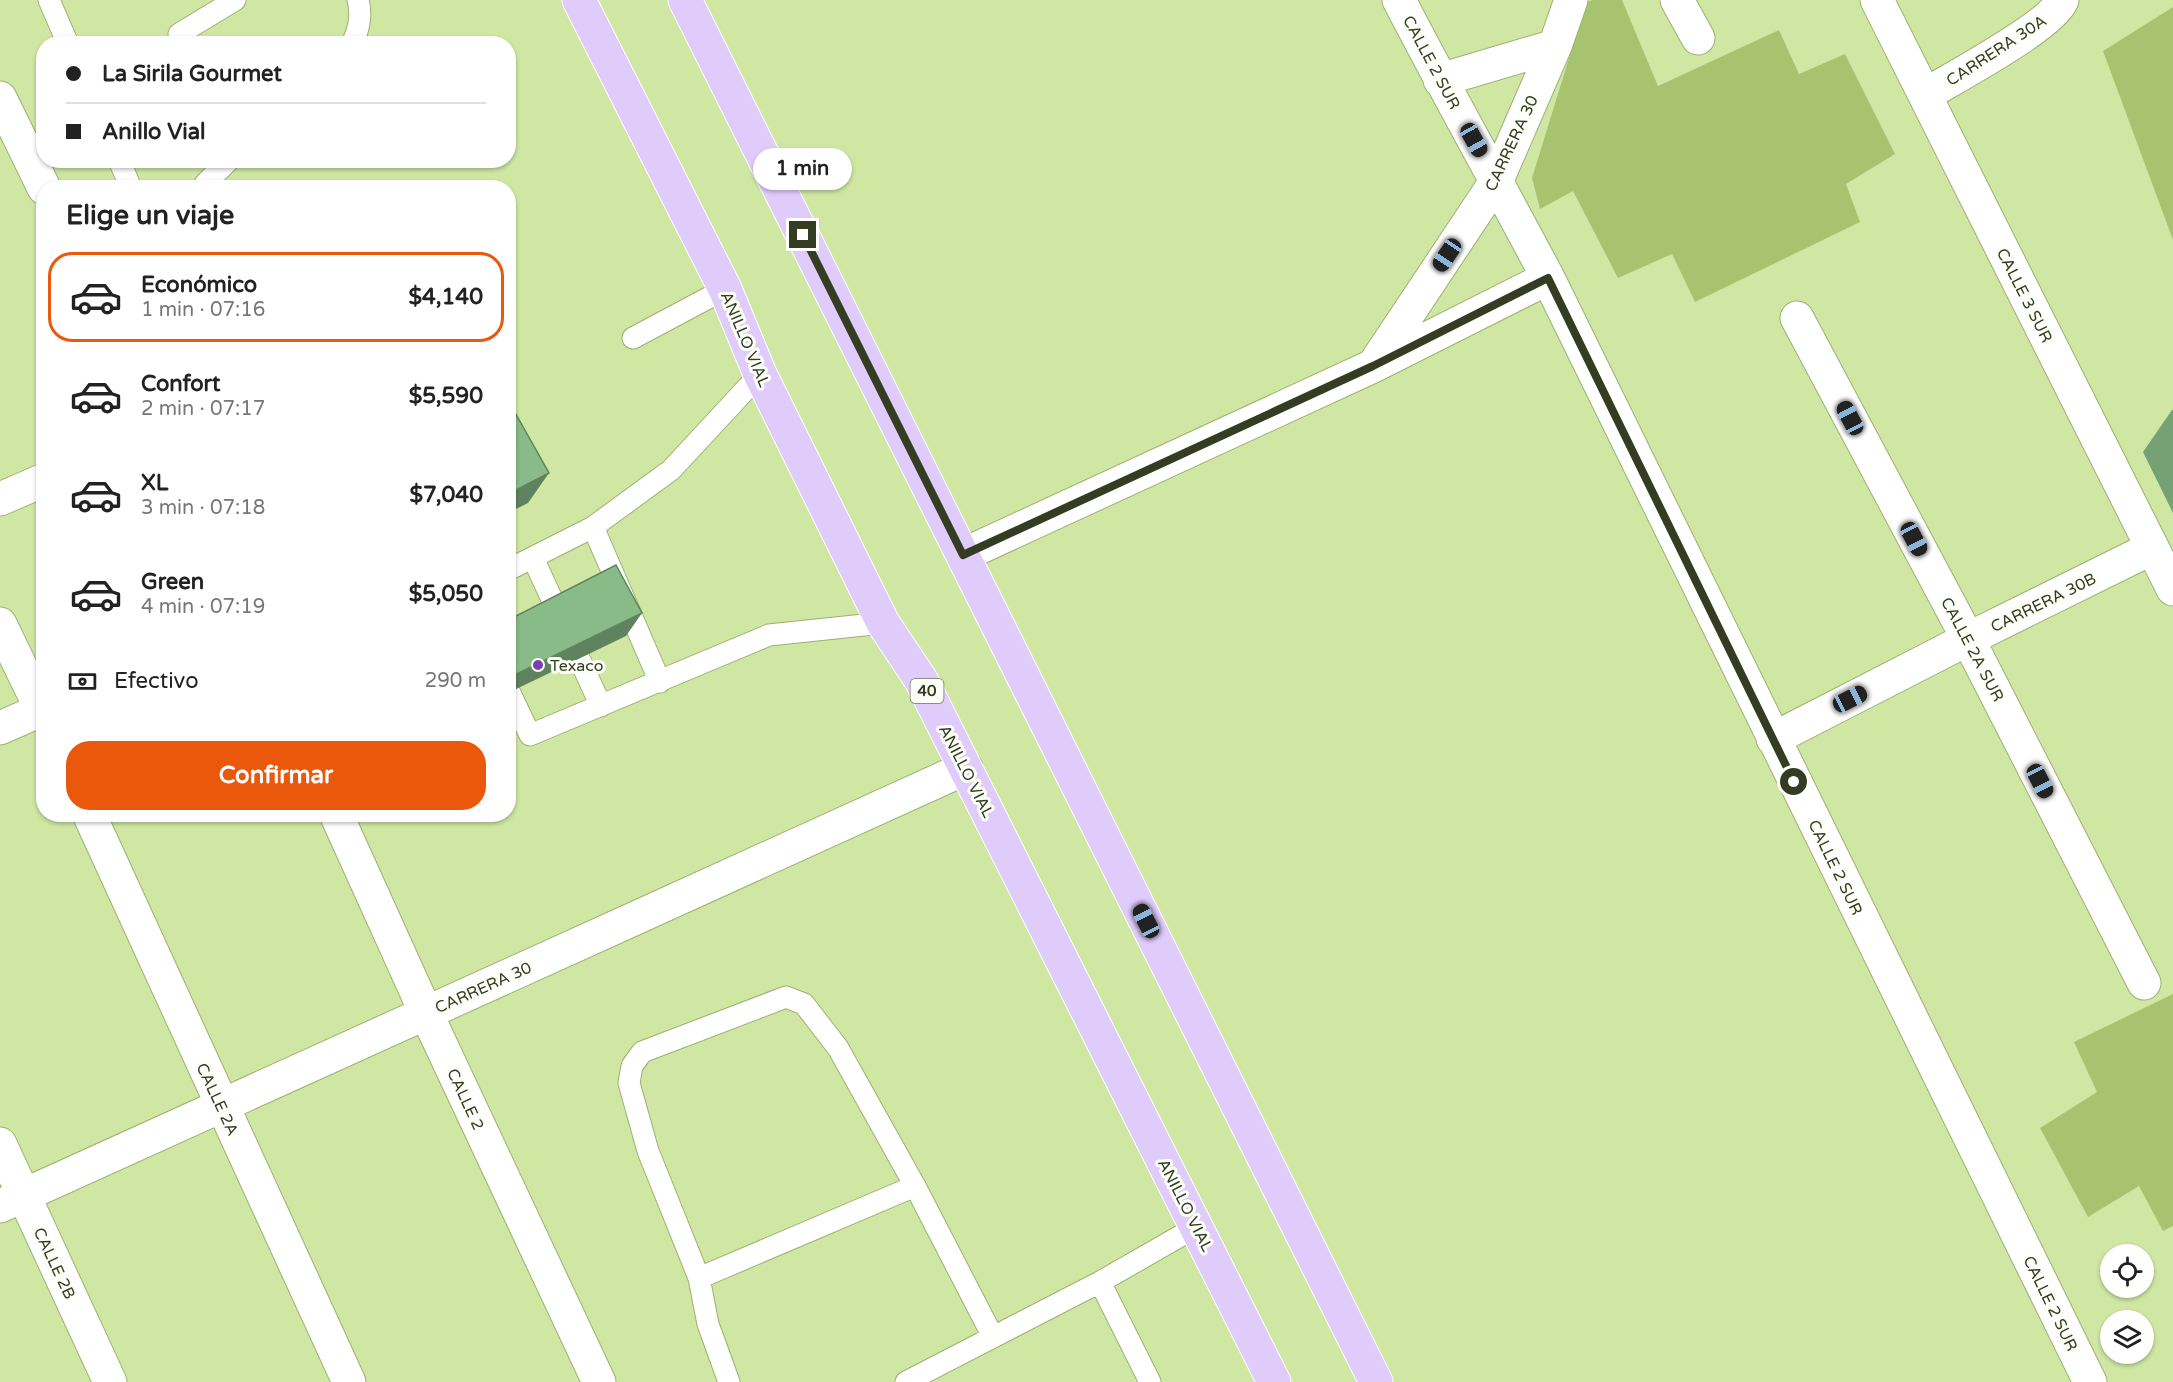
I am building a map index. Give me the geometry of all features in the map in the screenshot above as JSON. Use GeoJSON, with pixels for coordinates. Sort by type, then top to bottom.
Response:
{"type":"FeatureCollection","features":[{"type":"Feature","properties":{"kind":"highway","name":"ANILLO VIAL"},"geometry":{"type":"LineString","coordinates":[[579,0],[725,289],[760,374],[884,622],[921,680],[1274,1382]]}},
{"type":"Feature","properties":{"kind":"highway"},"geometry":{"type":"LineString","coordinates":[[685,0],[1376,1382]]}},
{"type":"Feature","properties":{"kind":"street","name":"CALLE 2 SUR"},"geometry":{"type":"LineString","coordinates":[[1400,0],[1440,80],[1497,180],[1548,278],[2090,1382]]}},
{"type":"Feature","properties":{"kind":"street","name":"CARRERA 30"},"geometry":{"type":"LineString","coordinates":[[1373,366],[1497,180],[1555,46],[1571,0]]}},
{"type":"Feature","properties":{"kind":"street"},"geometry":{"type":"LineString","coordinates":[[1677,0],[1698,38]]}},
{"type":"Feature","properties":{"kind":"street","name":"CALLE 3 SUR"},"geometry":{"type":"LineString","coordinates":[[1877,0],[2173,589]]}},
{"type":"Feature","properties":{"kind":"street","name":"CARRERA 30A"},"geometry":{"type":"LineString","coordinates":[[1925,95],[2041,24],[2060,7],[2062,0]]}},
{"type":"Feature","properties":{"kind":"street"},"geometry":{"type":"LineString","coordinates":[[1440,80],[1555,46]]}},
{"type":"Feature","properties":{"kind":"street"},"geometry":{"type":"LineString","coordinates":[[0,98],[40,180]]}},
{"type":"Feature","properties":{"kind":"street"},"geometry":{"type":"LineString","coordinates":[[963,555],[1373,366],[1548,278]]}},
{"type":"Feature","properties":{"kind":"street","name":"CALLE 2A SUR"},"geometry":{"type":"LineString","coordinates":[[1797,318],[1968,639],[2144,983]]}},
{"type":"Feature","properties":{"kind":"street"},"geometry":{"type":"LineString","coordinates":[[0,499],[36,483]]}},
{"type":"Feature","properties":{"kind":"street","name":"CARRERA 30B"},"geometry":{"type":"LineString","coordinates":[[1773,739],[2152,548]]}},
{"type":"Feature","properties":{"kind":"street"},"geometry":{"type":"LineString","coordinates":[[0,624],[36,699]]}},
{"type":"Feature","properties":{"kind":"street"},"geometry":{"type":"LineString","coordinates":[[0,728],[36,714]]}},
{"type":"Feature","properties":{"kind":"street","name":"CARRERA 30"},"geometry":{"type":"LineString","coordinates":[[12,1201],[966,768]]}},
{"type":"Feature","properties":{"kind":"street","name":"CALLE 2A"},"geometry":{"type":"LineString","coordinates":[[93,822],[349,1382]]}},
{"type":"Feature","properties":{"kind":"street","name":"CALLE 2"},"geometry":{"type":"LineString","coordinates":[[340,822],[599,1382]]}},
{"type":"Feature","properties":{"kind":"street","name":"CALLE 2B"},"geometry":{"type":"LineString","coordinates":[[0,1144],[12,1201],[110,1382]]}},
{"type":"Feature","properties":{"kind":"lane"},"geometry":{"type":"LineString","coordinates":[[49,0],[65,36]]}},
{"type":"Feature","properties":{"kind":"lane"},"geometry":{"type":"LineString","coordinates":[[179,34],[236,0]]}},
{"type":"Feature","properties":{"kind":"lane"},"geometry":{"type":"LineString","coordinates":[[356,36],[360,28],[358,0]]}},
{"type":"Feature","properties":{"kind":"lane"},"geometry":{"type":"LineString","coordinates":[[209,180],[222,168]]}},
{"type":"Feature","properties":{"kind":"lane"},"geometry":{"type":"LineString","coordinates":[[633,338],[725,289]]}},
{"type":"Feature","properties":{"kind":"lane"},"geometry":{"type":"LineString","coordinates":[[516,566],[593,526],[671,470],[760,374]]}},
{"type":"Feature","properties":{"kind":"lane"},"geometry":{"type":"LineString","coordinates":[[593,526],[660,682]]}},
{"type":"Feature","properties":{"kind":"lane"},"geometry":{"type":"LineString","coordinates":[[532,558],[601,706]]}},
{"type":"Feature","properties":{"kind":"lane"},"geometry":{"type":"LineString","coordinates":[[516,706],[530,735],[769,635],[884,622]]}},
{"type":"Feature","properties":{"kind":"lane"},"geometry":{"type":"LineString","coordinates":[[729,1382],[708,1324],[699,1278],[648,1151],[629,1083],[632,1066],[642,1052],[786,997],[804,1004],[838,1048],[915,1186],[993,1337]]}},
{"type":"Feature","properties":{"kind":"lane"},"geometry":{"type":"LineString","coordinates":[[699,1278],[915,1186]]}},
{"type":"Feature","properties":{"kind":"lane"},"geometry":{"type":"LineString","coordinates":[[906,1382],[1100,1282],[1196,1227]]}},
{"type":"Feature","properties":{"kind":"lane"},"geometry":{"type":"LineString","coordinates":[[1100,1282],[1150,1382]]}},
{"type":"Feature","properties":{"kind":"green space"},"geometry":{"type":"Polygon","coordinates":[[[1592,0],[1622,0],[1658,86],[1779,30],[1799,74],[1845,54],[1895,154],[1846,184],[1860,222],[1695,302],[1672,254],[1618,278],[1573,191],[1540,209],[1532,178],[1586,3],[1592,0]]]}},
{"type":"Feature","properties":{"kind":"green space"},"geometry":{"type":"Polygon","coordinates":[[[2173,7],[2173,240],[2103,51],[2173,7]]]}},
{"type":"Feature","properties":{"kind":"green space"},"geometry":{"type":"Polygon","coordinates":[[[2173,994],[2173,1226],[2163,1231],[2139,1186],[2088,1217],[2040,1128],[2097,1092],[2074,1042],[2173,994]]]}},
{"type":"Feature","properties":{"kind":"building"},"geometry":{"type":"Polygon","coordinates":[[[516,414],[549,473],[516,490],[516,414]]]}},
{"type":"Feature","properties":{"kind":"building","name":"Texaco"},"geometry":{"type":"Polygon","coordinates":[[[616,565],[642,613],[516,674],[516,616],[616,565]]]}},
{"type":"Feature","properties":{"kind":"place","name":"Texaco"},"geometry":{"type":"Point","coordinates":[538,665]}},
{"type":"Feature","properties":{"kind":"route"},"geometry":{"type":"LineString","coordinates":[[803,235],[963,555],[1373,366],[1548,278],[1794,782]]}}]}
